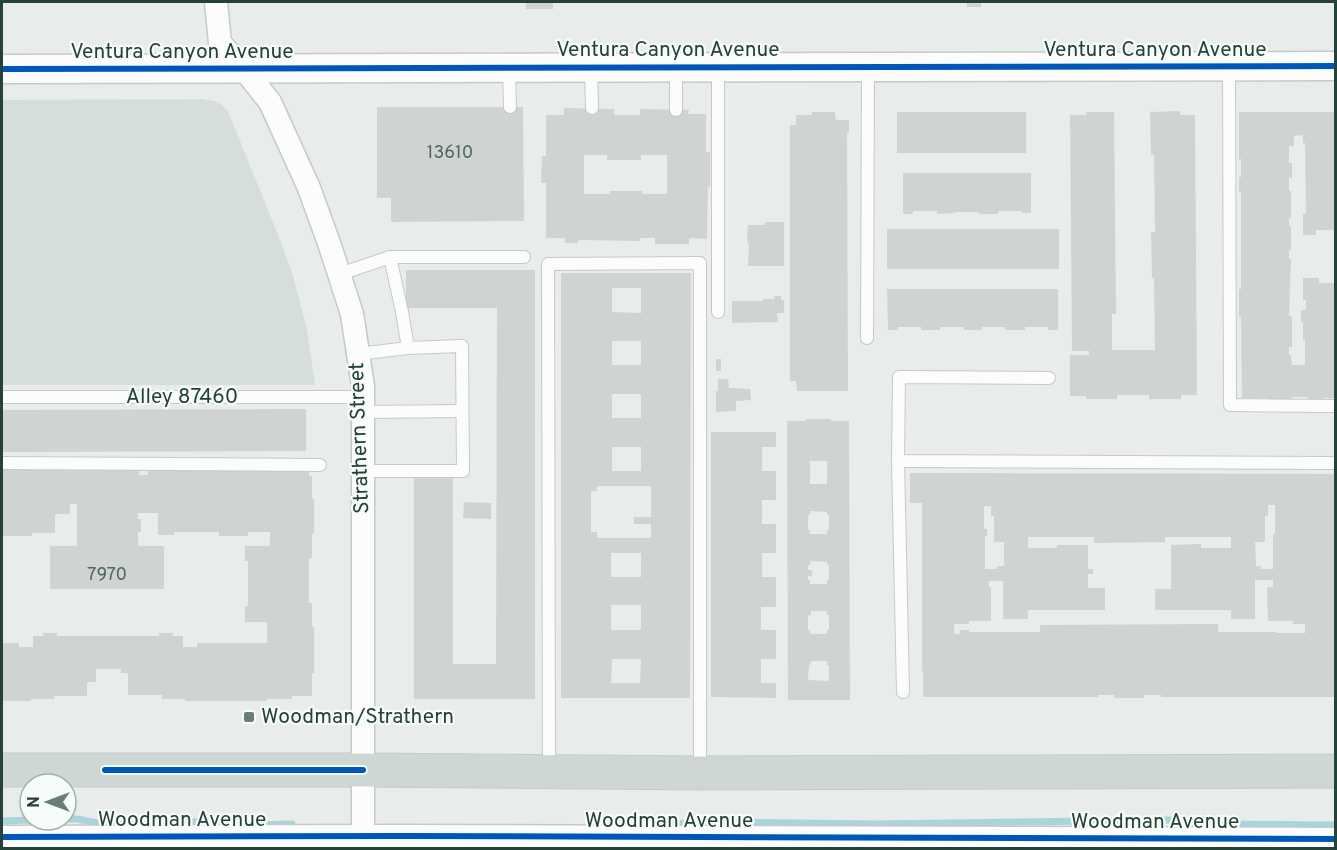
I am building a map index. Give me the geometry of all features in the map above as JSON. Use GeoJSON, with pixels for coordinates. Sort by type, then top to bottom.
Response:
{"type":"FeatureCollection","features":[{"type":"Feature","properties":{"kind":"main road"},"geometry":{"type":"LineString","coordinates":[[2,770],[700,773],[1335,771]]}},
{"type":"Feature","properties":{"kind":"street","name":"Strathern Street"},"geometry":{"type":"LineString","coordinates":[[216,2],[220,43],[270,102],[309,188],[352,314],[363,405],[363,836]]}},
{"type":"Feature","properties":{"kind":"street","name":"Ventura Canyon Avenue"},"geometry":{"type":"LineString","coordinates":[[2,69],[1335,66]]}},
{"type":"Feature","properties":{"kind":"street","name":"Woodman Avenue"},"geometry":{"type":"LineString","coordinates":[[2,837],[232,843],[363,836],[1286,844],[1335,839]]}},
{"type":"Feature","properties":{"kind":"lane"},"geometry":{"type":"LineString","coordinates":[[867,338],[868,66]]}},
{"type":"Feature","properties":{"kind":"lane"},"geometry":{"type":"LineString","coordinates":[[1229,66],[1230,405],[1335,406]]}},
{"type":"Feature","properties":{"kind":"lane"},"geometry":{"type":"LineString","coordinates":[[591,67],[592,108]]}},
{"type":"Feature","properties":{"kind":"lane"},"geometry":{"type":"LineString","coordinates":[[676,67],[676,110]]}},
{"type":"Feature","properties":{"kind":"lane"},"geometry":{"type":"LineString","coordinates":[[718,67],[718,312]]}},
{"type":"Feature","properties":{"kind":"lane"},"geometry":{"type":"LineString","coordinates":[[509,68],[510,107]]}},
{"type":"Feature","properties":{"kind":"lane"},"geometry":{"type":"LineString","coordinates":[[390,257],[408,348]]}},
{"type":"Feature","properties":{"kind":"lane"},"geometry":{"type":"LineString","coordinates":[[340,274],[390,257],[524,257]]}},
{"type":"Feature","properties":{"kind":"lane"},"geometry":{"type":"LineString","coordinates":[[549,772],[548,264],[700,263],[700,773]]}},
{"type":"Feature","properties":{"kind":"lane"},"geometry":{"type":"LineString","coordinates":[[358,354],[408,348],[462,346],[463,471],[363,471]]}},
{"type":"Feature","properties":{"kind":"lane"},"geometry":{"type":"LineString","coordinates":[[903,692],[898,461],[899,377],[1050,378]]}},
{"type":"Feature","properties":{"kind":"lane","name":"Alley 87460"},"geometry":{"type":"LineString","coordinates":[[2,398],[363,405],[462,411]]}},
{"type":"Feature","properties":{"kind":"lane"},"geometry":{"type":"LineString","coordinates":[[898,461],[1335,463]]}},
{"type":"Feature","properties":{"kind":"lane"},"geometry":{"type":"LineString","coordinates":[[2,464],[320,465]]}},
{"type":"Feature","properties":{"kind":"shaded area"},"geometry":{"type":"Polygon","coordinates":[[[202,99],[218,102],[228,111],[282,245],[293,276],[307,330],[315,385],[2,385],[2,100],[202,99]]]}},
{"type":"Feature","properties":{"kind":"building"},"geometry":{"type":"Polygon","coordinates":[[[526,2],[553,2],[553,9],[526,9],[526,2]]]}},
{"type":"Feature","properties":{"kind":"building"},"geometry":{"type":"Polygon","coordinates":[[[967,2],[981,2],[981,7],[967,7],[967,2]]]}},
{"type":"Feature","properties":{"kind":"building"},"geometry":{"type":"Polygon","coordinates":[[[377,107],[523,107],[524,221],[391,222],[391,198],[377,198],[377,107]]]}},
{"type":"Feature","properties":{"kind":"building"},"geometry":{"type":"Polygon","coordinates":[[[564,108],[614,109],[614,115],[640,115],[640,109],[689,110],[688,114],[706,114],[706,152],[710,152],[707,239],[689,238],[689,244],[655,244],[655,238],[640,238],[640,241],[578,240],[578,243],[565,243],[565,238],[546,238],[546,183],[541,183],[542,156],[546,156],[546,115],[564,115],[564,108]],[[584,155],[584,194],[642,191],[642,194],[667,194],[667,155],[641,155],[641,160],[607,160],[607,155],[584,155]]]}},
{"type":"Feature","properties":{"kind":"building"},"geometry":{"type":"Polygon","coordinates":[[[1180,111],[1180,115],[1195,115],[1197,395],[1181,395],[1181,399],[1149,399],[1149,395],[1117,395],[1117,399],[1086,399],[1086,396],[1070,396],[1070,355],[1089,355],[1089,351],[1072,351],[1070,115],[1086,115],[1086,112],[1114,112],[1116,314],[1112,314],[1112,350],[1155,350],[1151,232],[1155,232],[1154,155],[1151,155],[1150,112],[1180,111]]]}},
{"type":"Feature","properties":{"kind":"building"},"geometry":{"type":"Polygon","coordinates":[[[812,112],[835,112],[836,120],[849,120],[849,133],[847,133],[848,391],[797,391],[796,381],[790,381],[790,125],[796,125],[796,115],[812,115],[812,112]]]}},
{"type":"Feature","properties":{"kind":"building"},"geometry":{"type":"Polygon","coordinates":[[[897,112],[1026,112],[1026,153],[897,153],[897,112]]]}},
{"type":"Feature","properties":{"kind":"building"},"geometry":{"type":"Polygon","coordinates":[[[1239,112],[1336,112],[1336,230],[1316,230],[1316,235],[1303,235],[1303,214],[1306,214],[1303,135],[1294,136],[1294,146],[1289,146],[1289,163],[1292,163],[1292,178],[1289,178],[1291,250],[1289,250],[1289,259],[1291,259],[1289,316],[1292,316],[1292,347],[1289,347],[1289,355],[1291,355],[1292,365],[1305,365],[1305,340],[1303,340],[1303,322],[1301,322],[1301,310],[1306,310],[1306,300],[1303,300],[1303,278],[1319,278],[1319,283],[1335,283],[1335,398],[1308,400],[1308,397],[1292,397],[1292,400],[1268,400],[1268,398],[1242,398],[1241,317],[1239,317],[1241,159],[1239,159],[1239,112]]]}},
{"type":"Feature","properties":{"kind":"building"},"geometry":{"type":"Polygon","coordinates":[[[903,173],[1031,173],[1031,213],[998,211],[998,214],[955,212],[937,214],[937,211],[913,211],[913,214],[903,214],[903,173]]]}},
{"type":"Feature","properties":{"kind":"building"},"geometry":{"type":"Polygon","coordinates":[[[765,222],[784,222],[784,266],[748,266],[748,225],[765,225],[765,222]]]}},
{"type":"Feature","properties":{"kind":"building"},"geometry":{"type":"Polygon","coordinates":[[[887,229],[1059,229],[1059,269],[887,269],[887,229]]]}},
{"type":"Feature","properties":{"kind":"building"},"geometry":{"type":"Polygon","coordinates":[[[406,270],[535,270],[535,699],[414,699],[414,473],[453,474],[453,664],[496,664],[497,308],[406,308],[406,270]]]}},
{"type":"Feature","properties":{"kind":"building"},"geometry":{"type":"Polygon","coordinates":[[[561,273],[691,273],[690,698],[561,698],[561,273]],[[612,288],[612,312],[641,313],[641,288],[612,288]],[[612,341],[612,365],[641,365],[641,341],[612,341]],[[612,394],[612,418],[641,418],[641,394],[612,394]],[[612,447],[612,471],[641,471],[641,447],[612,447]],[[597,486],[597,491],[591,491],[591,532],[597,532],[597,538],[651,538],[651,524],[634,524],[634,517],[651,517],[651,486],[597,486]],[[611,553],[611,577],[641,577],[641,553],[611,553]],[[611,605],[611,630],[641,630],[641,605],[611,605]],[[612,659],[611,683],[640,683],[641,659],[612,659]]]}},
{"type":"Feature","properties":{"kind":"building"},"geometry":{"type":"Polygon","coordinates":[[[887,289],[1058,289],[1058,330],[1048,330],[1048,327],[1005,330],[1005,327],[982,327],[982,330],[964,330],[964,327],[940,327],[940,330],[921,330],[921,327],[898,327],[898,330],[888,330],[887,289]]]}},
{"type":"Feature","properties":{"kind":"building"},"geometry":{"type":"Polygon","coordinates":[[[774,296],[781,296],[781,300],[784,300],[784,313],[777,313],[778,322],[732,323],[732,301],[763,301],[763,299],[774,299],[774,296]]]}},
{"type":"Feature","properties":{"kind":"building"},"geometry":{"type":"Polygon","coordinates":[[[716,359],[721,359],[721,371],[716,371],[716,359]]]}},
{"type":"Feature","properties":{"kind":"building"},"geometry":{"type":"Polygon","coordinates":[[[718,379],[728,379],[729,388],[750,389],[751,400],[736,401],[736,411],[716,412],[718,379]]]}},
{"type":"Feature","properties":{"kind":"building"},"geometry":{"type":"Polygon","coordinates":[[[306,409],[306,451],[2,452],[2,410],[306,409]]]}},
{"type":"Feature","properties":{"kind":"building"},"geometry":{"type":"Polygon","coordinates":[[[806,419],[831,419],[831,421],[849,421],[850,700],[788,700],[787,421],[806,421],[806,419]],[[810,461],[810,484],[827,484],[827,461],[810,461]],[[810,511],[808,515],[808,530],[810,534],[827,534],[829,515],[827,512],[810,511]],[[810,561],[808,565],[808,570],[812,570],[812,576],[808,576],[808,580],[810,584],[827,584],[829,565],[827,562],[810,561]],[[811,611],[811,615],[808,615],[810,634],[827,634],[829,615],[827,611],[811,611]],[[811,661],[808,680],[829,681],[827,661],[811,661]]]}},
{"type":"Feature","properties":{"kind":"building"},"geometry":{"type":"Polygon","coordinates":[[[711,432],[776,432],[776,447],[762,447],[762,471],[776,471],[776,500],[762,500],[762,524],[776,524],[776,553],[762,553],[762,577],[776,577],[776,607],[761,607],[761,630],[776,630],[776,659],[761,659],[761,683],[776,683],[776,698],[711,697],[711,432]]]}},
{"type":"Feature","properties":{"kind":"building"},"geometry":{"type":"Polygon","coordinates":[[[2,470],[139,470],[139,475],[148,475],[148,470],[309,470],[309,476],[312,476],[312,499],[314,499],[312,558],[309,558],[309,603],[312,603],[312,627],[314,627],[312,696],[292,696],[292,699],[267,699],[267,701],[185,701],[185,699],[162,699],[162,695],[128,695],[128,673],[121,673],[121,669],[96,669],[96,682],[87,682],[87,696],[54,696],[54,699],[2,701],[2,643],[19,643],[19,647],[33,647],[33,636],[43,636],[43,633],[57,633],[57,636],[159,636],[159,633],[173,633],[173,636],[183,636],[183,647],[197,647],[197,643],[267,643],[267,622],[245,622],[245,606],[248,606],[248,561],[245,561],[245,546],[270,546],[270,532],[248,532],[248,536],[219,536],[219,532],[174,532],[174,535],[158,535],[158,513],[138,513],[138,519],[141,519],[141,532],[138,532],[138,546],[164,546],[164,589],[50,589],[50,546],[77,546],[77,504],[70,504],[70,514],[55,514],[55,533],[3,536],[2,470]]]}},
{"type":"Feature","properties":{"kind":"building"},"geometry":{"type":"Polygon","coordinates":[[[910,473],[1335,474],[1336,697],[1161,697],[1161,695],[1144,695],[1144,698],[1114,698],[1114,695],[1098,695],[1098,697],[923,697],[922,503],[910,503],[910,473]],[[1268,505],[1268,516],[1265,516],[1265,542],[1255,542],[1256,566],[1261,566],[1261,569],[1273,569],[1275,505],[1268,505]],[[984,506],[984,529],[987,529],[985,569],[997,569],[997,566],[1004,566],[1004,542],[994,542],[994,516],[991,516],[991,506],[984,506]],[[1028,537],[1028,548],[1088,545],[1088,569],[1093,569],[1093,574],[1088,574],[1088,588],[1105,588],[1105,610],[1028,610],[1028,619],[1003,619],[1003,581],[989,581],[991,621],[954,624],[954,634],[960,634],[960,630],[1040,632],[1040,625],[1218,624],[1218,632],[1305,633],[1305,624],[1293,624],[1293,621],[1268,621],[1267,587],[1273,587],[1273,580],[1255,580],[1255,619],[1231,619],[1231,610],[1155,610],[1155,589],[1171,589],[1171,545],[1201,544],[1201,548],[1231,548],[1231,537],[1165,537],[1165,542],[1094,543],[1094,537],[1028,537]]]}},
{"type":"Feature","properties":{"kind":"building"},"geometry":{"type":"Polygon","coordinates":[[[464,502],[491,503],[491,519],[463,518],[464,502]]]}},
{"type":"Feature","properties":{"kind":"waterway"},"geometry":{"type":"LineString","coordinates":[[78,819],[102,824],[145,825],[162,822],[292,824]]}},
{"type":"Feature","properties":{"kind":"waterway"},"geometry":{"type":"LineString","coordinates":[[2,821],[18,820]]}},
{"type":"Feature","properties":{"kind":"waterway"},"geometry":{"type":"LineString","coordinates":[[619,826],[716,822],[874,824],[1173,820],[1210,824],[1336,825]]}},
{"type":"Feature","properties":{"kind":"cycle path"},"geometry":{"type":"LineString","coordinates":[[2,69],[1336,66]]}},
{"type":"Feature","properties":{"kind":"cycle path"},"geometry":{"type":"LineString","coordinates":[[105,770],[363,770]]}},
{"type":"Feature","properties":{"kind":"cycle path"},"geometry":{"type":"LineString","coordinates":[[2,837],[1336,839]]}},
{"type":"Feature","properties":{"kind":"place","name":"Woodman/Strathern"},"geometry":{"type":"Point","coordinates":[249,717]}}]}
